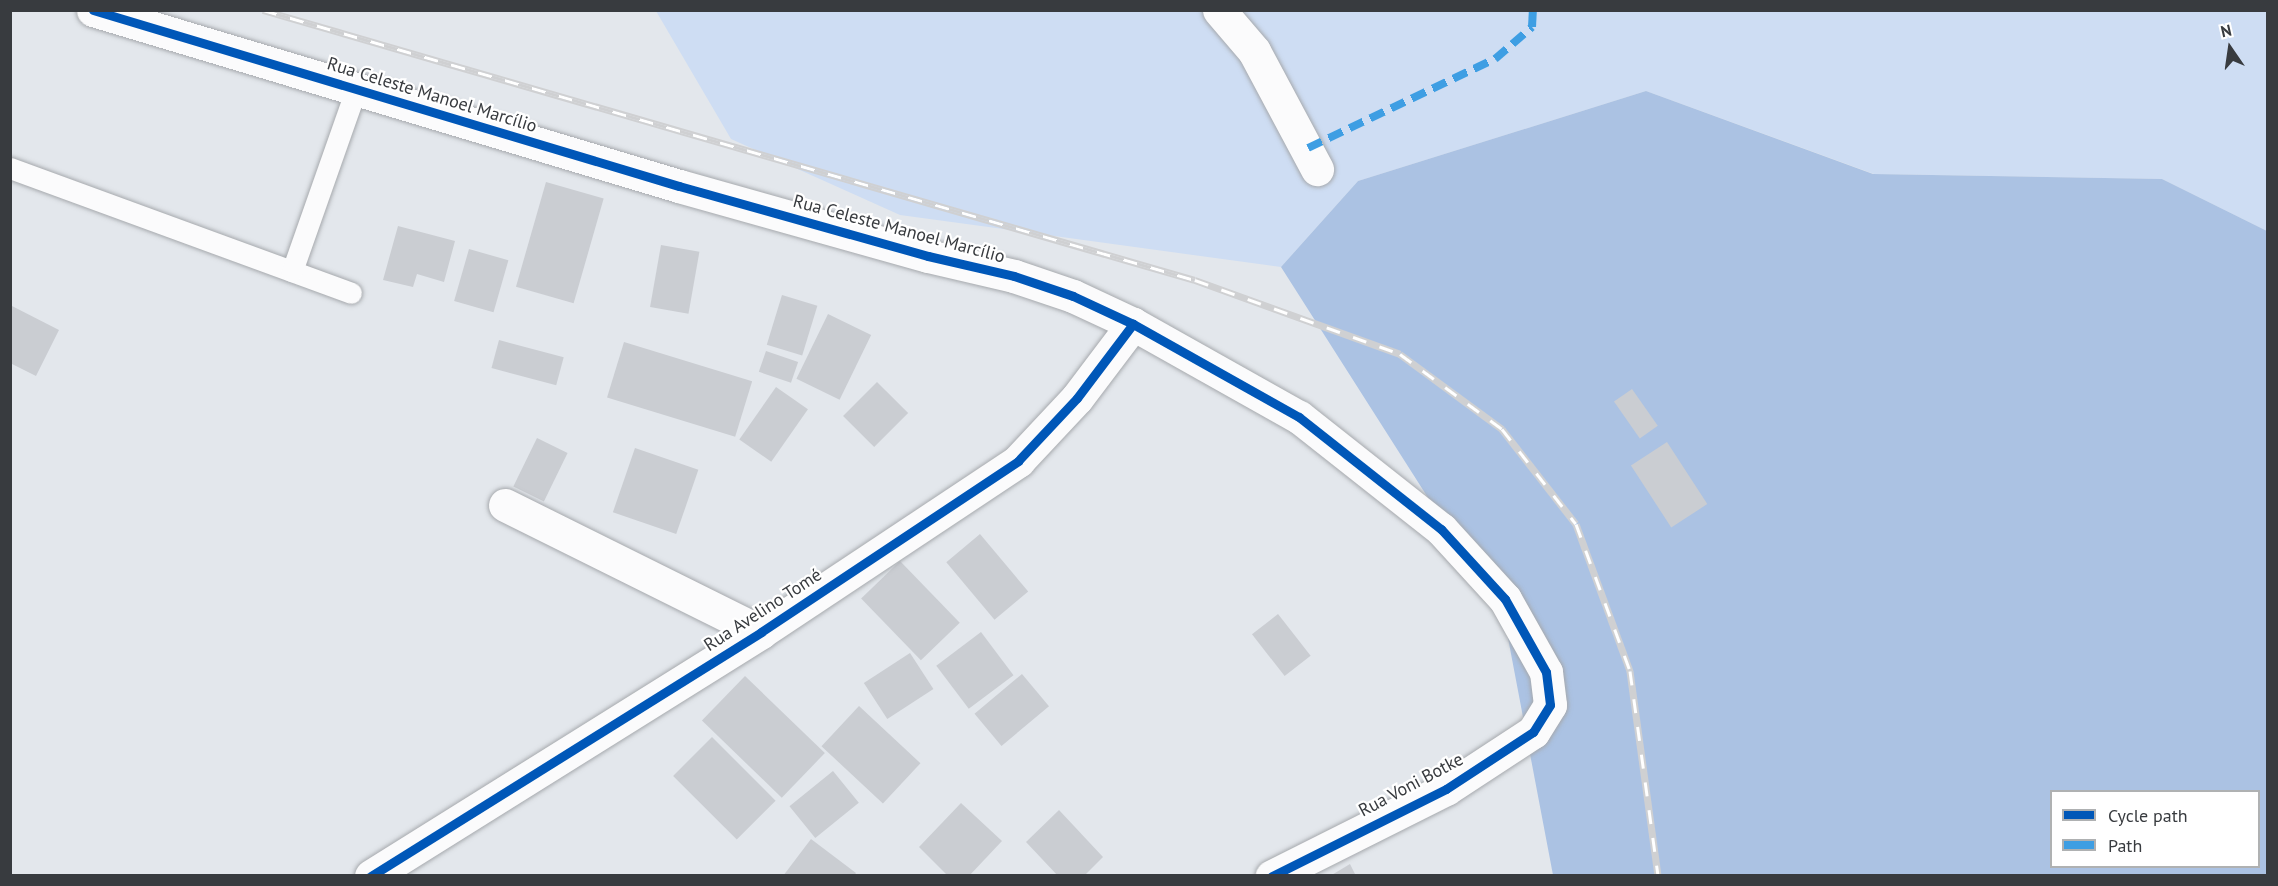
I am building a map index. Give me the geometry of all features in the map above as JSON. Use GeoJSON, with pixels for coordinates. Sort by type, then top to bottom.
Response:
{"type":"FeatureCollection","features":[{"type":"Feature","properties":{"kind":"street","name":"Rua Celeste Manoel Marcílio"},"geometry":{"type":"LineString","coordinates":[[93,10],[690,189],[928,256],[1014,276],[1073,296],[1133,324],[1299,417],[1441,529],[1505,599],[1546,672],[1550,705]]}},
{"type":"Feature","properties":{"kind":"street"},"geometry":{"type":"LineString","coordinates":[[1219,10],[1254,51],[1317,169]]}},
{"type":"Feature","properties":{"kind":"street","name":"Rua Avelino Tomé"},"geometry":{"type":"LineString","coordinates":[[371,876],[761,632],[1018,461],[1077,398],[1133,324]]}},
{"type":"Feature","properties":{"kind":"street"},"geometry":{"type":"LineString","coordinates":[[505,505],[761,632]]}},
{"type":"Feature","properties":{"kind":"street","name":"Rua Voni Botke"},"geometry":{"type":"LineString","coordinates":[[1272,876],[1446,789],[1533,732],[1550,705]]}},
{"type":"Feature","properties":{"kind":"lane"},"geometry":{"type":"LineString","coordinates":[[292,271],[356,89]]}},
{"type":"Feature","properties":{"kind":"lane"},"geometry":{"type":"LineString","coordinates":[[10,168],[351,293]]}},
{"type":"Feature","properties":{"kind":"shaded area"},"geometry":{"type":"Polygon","coordinates":[[[656,11],[2267,11],[2267,231],[2162,179],[1874,174],[1646,91],[1358,181],[1281,267],[900,215],[731,139],[656,11]]]}},
{"type":"Feature","properties":{"kind":"shaded area"},"geometry":{"type":"Polygon","coordinates":[[[1646,91],[1873,174],[2162,179],[2267,231],[2267,875],[1553,875],[1504,617],[1281,267],[1358,181],[1646,91]]]}},
{"type":"Feature","properties":{"kind":"building"},"geometry":{"type":"Polygon","coordinates":[[[546,182],[604,199],[574,303],[516,287],[546,182]]]}},
{"type":"Feature","properties":{"kind":"building"},"geometry":{"type":"Polygon","coordinates":[[[398,226],[455,241],[444,282],[417,274],[413,287],[383,280],[398,226]]]}},
{"type":"Feature","properties":{"kind":"building"},"geometry":{"type":"Polygon","coordinates":[[[661,245],[699,252],[688,314],[650,307],[661,245]]]}},
{"type":"Feature","properties":{"kind":"building"},"geometry":{"type":"Polygon","coordinates":[[[469,249],[508,260],[494,312],[454,301],[469,249]]]}},
{"type":"Feature","properties":{"kind":"building"},"geometry":{"type":"Polygon","coordinates":[[[782,295],[817,306],[802,356],[767,345],[782,295]]]}},
{"type":"Feature","properties":{"kind":"building"},"geometry":{"type":"Polygon","coordinates":[[[10,305],[59,330],[36,376],[10,363],[10,305]]]}},
{"type":"Feature","properties":{"kind":"building"},"geometry":{"type":"Polygon","coordinates":[[[828,314],[871,335],[840,400],[796,379],[828,314]]]}},
{"type":"Feature","properties":{"kind":"building"},"geometry":{"type":"Polygon","coordinates":[[[499,340],[564,357],[556,385],[491,368],[499,340]]]}},
{"type":"Feature","properties":{"kind":"building"},"geometry":{"type":"Polygon","coordinates":[[[624,342],[752,381],[735,437],[607,397],[624,342]]]}},
{"type":"Feature","properties":{"kind":"building"},"geometry":{"type":"Polygon","coordinates":[[[766,351],[798,362],[791,383],[759,372],[766,351]]]}},
{"type":"Feature","properties":{"kind":"building"},"geometry":{"type":"Polygon","coordinates":[[[877,382],[908,413],[874,447],[843,416],[877,382]]]}},
{"type":"Feature","properties":{"kind":"building"},"geometry":{"type":"Polygon","coordinates":[[[776,387],[808,409],[771,462],[739,439],[776,387]]]}},
{"type":"Feature","properties":{"kind":"building"},"geometry":{"type":"Polygon","coordinates":[[[1632,389],[1658,426],[1640,438],[1614,402],[1632,389]]]}},
{"type":"Feature","properties":{"kind":"building"},"geometry":{"type":"Polygon","coordinates":[[[537,438],[568,453],[544,501],[513,487],[537,438]]]}},
{"type":"Feature","properties":{"kind":"building"},"geometry":{"type":"Polygon","coordinates":[[[1667,442],[1707,504],[1671,527],[1631,465],[1667,442]]]}},
{"type":"Feature","properties":{"kind":"building"},"geometry":{"type":"Polygon","coordinates":[[[635,448],[698,470],[676,534],[613,512],[635,448]]]}},
{"type":"Feature","properties":{"kind":"building"},"geometry":{"type":"Polygon","coordinates":[[[980,534],[1028,591],[995,620],[946,562],[980,534]]]}},
{"type":"Feature","properties":{"kind":"building"},"geometry":{"type":"Polygon","coordinates":[[[900,561],[960,623],[921,660],[861,599],[900,561]]]}},
{"type":"Feature","properties":{"kind":"building"},"geometry":{"type":"Polygon","coordinates":[[[1278,614],[1311,656],[1285,676],[1252,634],[1278,614]]]}},
{"type":"Feature","properties":{"kind":"building"},"geometry":{"type":"Polygon","coordinates":[[[981,632],[1013,675],[969,709],[936,666],[981,632]]]}},
{"type":"Feature","properties":{"kind":"building"},"geometry":{"type":"Polygon","coordinates":[[[910,653],[933,689],[887,719],[864,683],[910,653]]]}},
{"type":"Feature","properties":{"kind":"building"},"geometry":{"type":"Polygon","coordinates":[[[1022,674],[1049,706],[1002,746],[975,714],[1022,674]]]}},
{"type":"Feature","properties":{"kind":"building"},"geometry":{"type":"Polygon","coordinates":[[[745,676],[825,753],[782,798],[702,721],[745,676]]]}},
{"type":"Feature","properties":{"kind":"building"},"geometry":{"type":"Polygon","coordinates":[[[859,706],[920,763],[883,804],[821,746],[859,706]]]}},
{"type":"Feature","properties":{"kind":"building"},"geometry":{"type":"Polygon","coordinates":[[[712,737],[776,801],[737,840],[673,776],[712,737]]]}},
{"type":"Feature","properties":{"kind":"building"},"geometry":{"type":"Polygon","coordinates":[[[833,771],[859,803],[815,838],[789,806],[833,771]]]}},
{"type":"Feature","properties":{"kind":"building"},"geometry":{"type":"Polygon","coordinates":[[[961,803],[1002,841],[969,876],[948,876],[919,847],[961,803]]]}},
{"type":"Feature","properties":{"kind":"building"},"geometry":{"type":"Polygon","coordinates":[[[1059,810],[1103,857],[1084,876],[1058,876],[1026,842],[1059,810]]]}},
{"type":"Feature","properties":{"kind":"building"},"geometry":{"type":"Polygon","coordinates":[[[811,839],[856,873],[854,876],[783,876],[811,839]]]}},
{"type":"Feature","properties":{"kind":"building"},"geometry":{"type":"Polygon","coordinates":[[[1350,864],[1356,876],[1330,876],[1350,864]]]}},
{"type":"Feature","properties":{"kind":"railway"},"geometry":{"type":"LineString","coordinates":[[263,10],[1195,280],[1400,354],[1502,429],[1576,524],[1630,671],[1658,876]]}},
{"type":"Feature","properties":{"kind":"marked path"},"geometry":{"type":"LineString","coordinates":[[1308,148],[1495,59],[1532,27],[1533,10]]}},
{"type":"Feature","properties":{"kind":"cycle path"},"geometry":{"type":"LineString","coordinates":[[93,10],[679,186],[928,256],[1014,276],[1073,296],[1133,324],[1299,417],[1441,529],[1505,599],[1546,672],[1550,705],[1533,732],[1446,789],[1272,876]]}},
{"type":"Feature","properties":{"kind":"cycle path"},"geometry":{"type":"LineString","coordinates":[[371,876],[761,632],[1018,461],[1077,398],[1133,324]]}}]}
